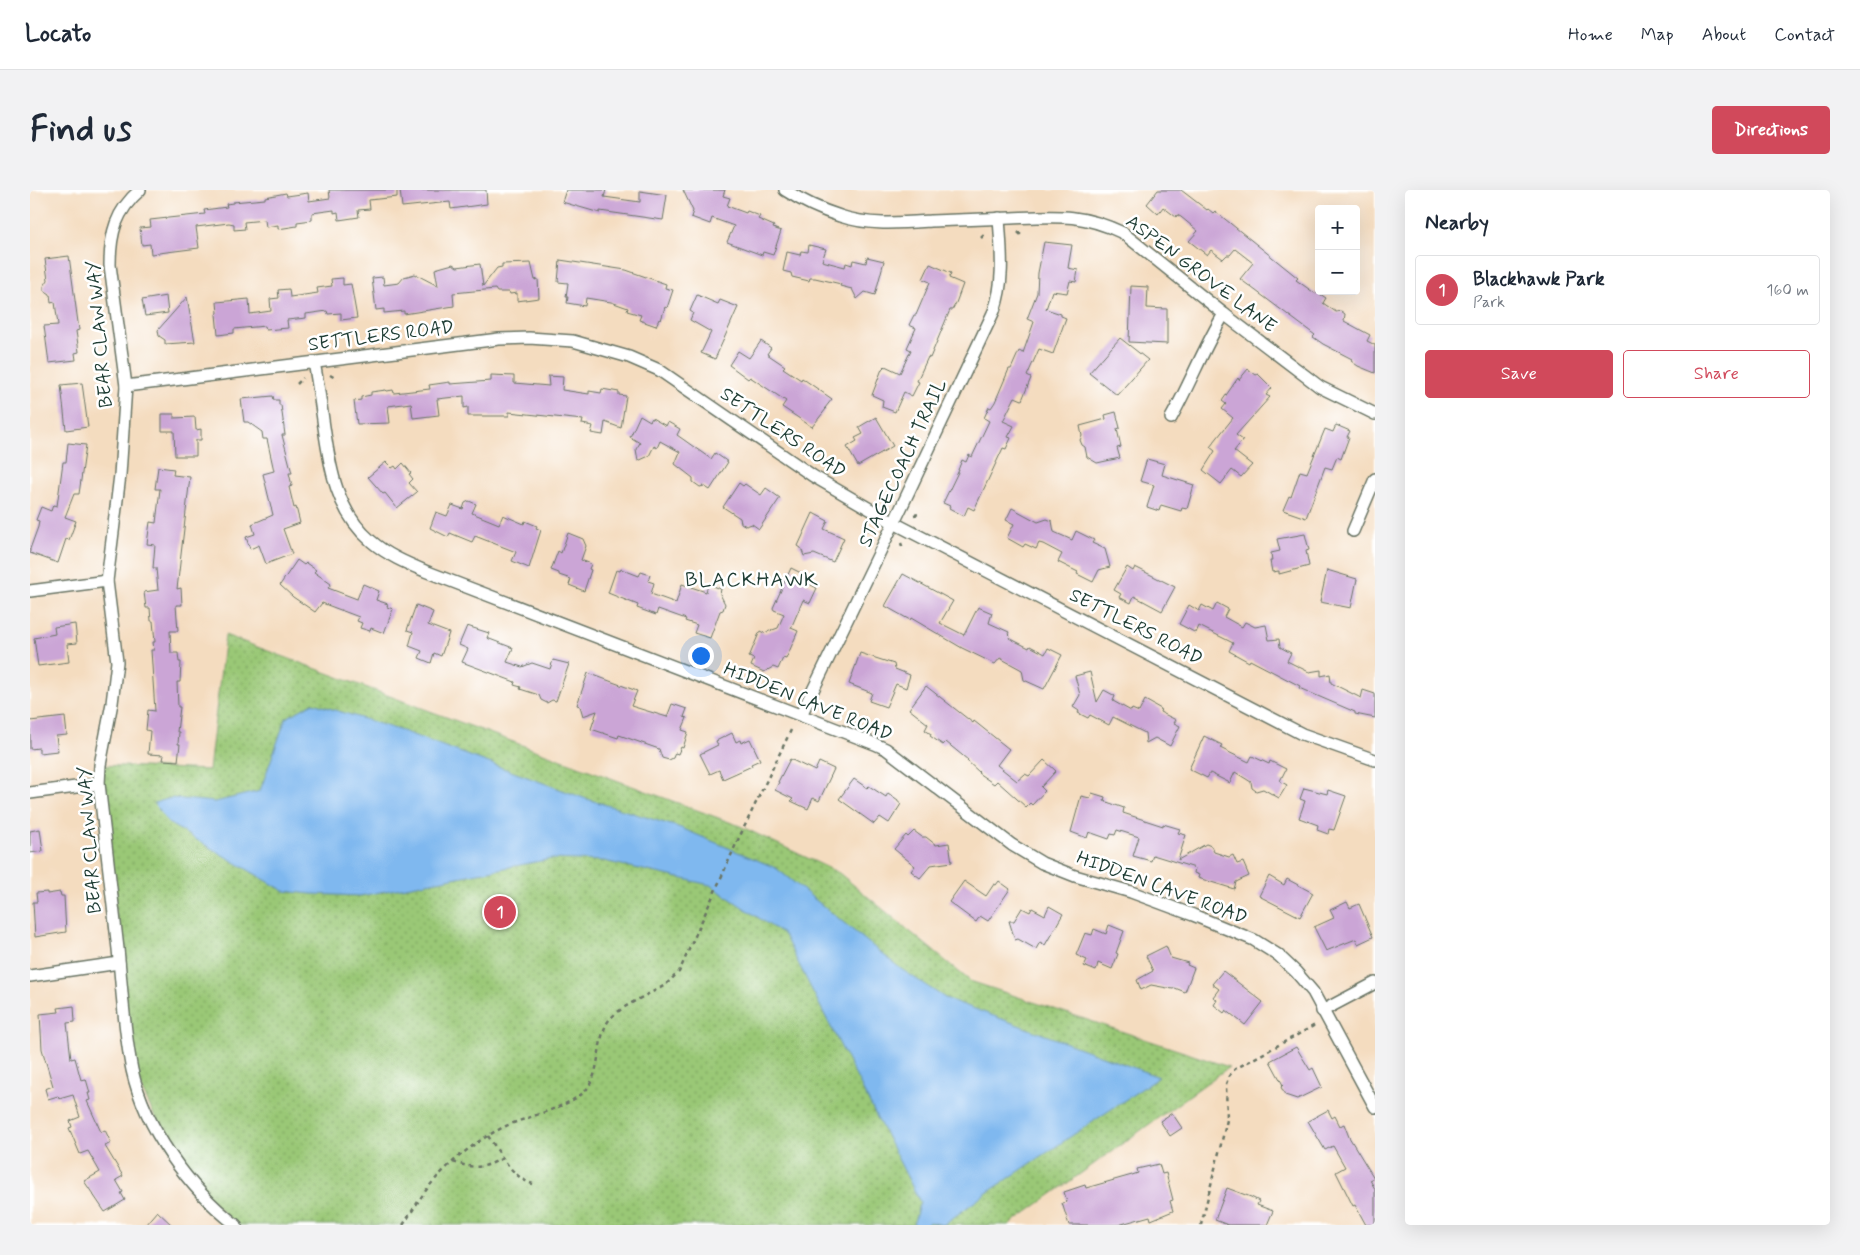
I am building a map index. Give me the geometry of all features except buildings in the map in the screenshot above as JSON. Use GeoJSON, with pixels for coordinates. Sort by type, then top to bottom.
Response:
{"type":"FeatureCollection","features":[{"type":"Feature","properties":{"kind":"street","name":"BEAR CLAW WAY"},"geometry":{"type":"LineString","coordinates":[[140,190],[128,200],[114,225],[110,248],[110,265],[126,386],[120,475],[107,581],[117,662],[112,703],[100,765],[99,784],[133,1071],[151,1122],[161,1141],[180,1168],[221,1214],[236,1225]]}},
{"type":"Feature","properties":{"kind":"street","name":"ASPEN GROVE LANE"},"geometry":{"type":"LineString","coordinates":[[785,190],[841,217],[872,222],[899,223],[1054,215],[1083,218],[1107,226],[1123,233],[1224,314],[1320,387],[1375,414]]}},
{"type":"Feature","properties":{"kind":"street","name":"STAGECOACH TRAIL"},"geometry":{"type":"LineString","coordinates":[[801,715],[986,329],[1000,295],[1002,263],[999,218]]}},
{"type":"Feature","properties":{"kind":"street"},"geometry":{"type":"LineString","coordinates":[[1171,418],[1185,393],[1214,330],[1224,314]]}},
{"type":"Feature","properties":{"kind":"street","name":"SETTLERS ROAD"},"geometry":{"type":"LineString","coordinates":[[126,386],[500,339],[529,338],[573,341],[629,357],[659,370],[814,476],[894,523],[1302,734],[1375,760]]}},
{"type":"Feature","properties":{"kind":"street","name":"HIDDEN CAVE ROAD"},"geometry":{"type":"LineString","coordinates":[[314,362],[330,465],[337,493],[355,524],[370,540],[383,550],[403,562],[425,571],[886,749],[1012,845],[1042,863],[1075,876],[1131,892],[1254,940],[1278,956],[1296,972],[1313,992],[1375,1107]]}},
{"type":"Feature","properties":{"kind":"street"},"geometry":{"type":"LineString","coordinates":[[1353,530],[1375,479]]}},
{"type":"Feature","properties":{"kind":"street"},"geometry":{"type":"LineString","coordinates":[[30,591],[107,581]]}},
{"type":"Feature","properties":{"kind":"street"},"geometry":{"type":"LineString","coordinates":[[30,793],[99,784]]}},
{"type":"Feature","properties":{"kind":"street"},"geometry":{"type":"LineString","coordinates":[[30,976],[119,963]]}},
{"type":"Feature","properties":{"kind":"street"},"geometry":{"type":"LineString","coordinates":[[1324,1014],[1375,983]]}},
{"type":"Feature","properties":{"kind":"path"},"geometry":{"type":"LineString","coordinates":[[1018,232],[1021,235]]}},
{"type":"Feature","properties":{"kind":"path"},"geometry":{"type":"LineString","coordinates":[[981,238],[984,235]]}},
{"type":"Feature","properties":{"kind":"path"},"geometry":{"type":"LineString","coordinates":[[330,375],[337,379]]}},
{"type":"Feature","properties":{"kind":"path"},"geometry":{"type":"LineString","coordinates":[[297,384],[303,378]]}},
{"type":"Feature","properties":{"kind":"path"},"geometry":{"type":"LineString","coordinates":[[885,495],[887,500]]}},
{"type":"Feature","properties":{"kind":"path"},"geometry":{"type":"LineString","coordinates":[[914,515],[920,514]]}},
{"type":"Feature","properties":{"kind":"path"},"geometry":{"type":"LineString","coordinates":[[868,530],[873,529]]}},
{"type":"Feature","properties":{"kind":"path"},"geometry":{"type":"LineString","coordinates":[[901,544],[903,549]]}},
{"type":"Feature","properties":{"kind":"path"},"geometry":{"type":"LineString","coordinates":[[403,1225],[430,1185],[453,1162],[488,1136],[507,1126],[570,1100],[588,1088],[595,1072],[600,1045],[610,1019],[667,983],[679,972],[737,842],[792,728]]}},
{"type":"Feature","properties":{"kind":"path"},"geometry":{"type":"LineString","coordinates":[[1201,1225],[1227,1120],[1228,1112],[1225,1094],[1228,1076],[1235,1069],[1324,1014]]}},
{"type":"Feature","properties":{"kind":"path"},"geometry":{"type":"LineString","coordinates":[[488,1136],[522,1179],[533,1184]]}},
{"type":"Feature","properties":{"kind":"path"},"geometry":{"type":"LineString","coordinates":[[453,1162],[481,1168],[504,1158]]}},
{"type":"Feature","properties":{"kind":"green space"},"geometry":{"type":"Polygon","coordinates":[[[225,635],[740,826],[839,873],[970,981],[1229,1067],[1009,1225],[236,1225],[180,1169],[133,1071],[100,765],[209,770],[225,635]]]}},
{"type":"Feature","properties":{"kind":"water"},"geometry":{"type":"Polygon","coordinates":[[[313,703],[402,731],[584,798],[681,828],[776,868],[901,969],[945,998],[1159,1077],[984,1195],[943,1225],[929,1222],[926,1225],[913,1225],[920,1202],[784,935],[710,885],[604,861],[551,859],[360,896],[284,891],[168,823],[154,803],[171,798],[215,802],[260,791],[286,718],[313,703]]]}},
{"type":"Feature","properties":{"kind":"place","name":"Blackhawk Park"},"geometry":{"type":"Point","coordinates":[500,912]}},
{"type":"Feature","properties":{"kind":"district","name":"BLACKHAWK"},"geometry":{"type":"Point","coordinates":[752,580]}}]}
